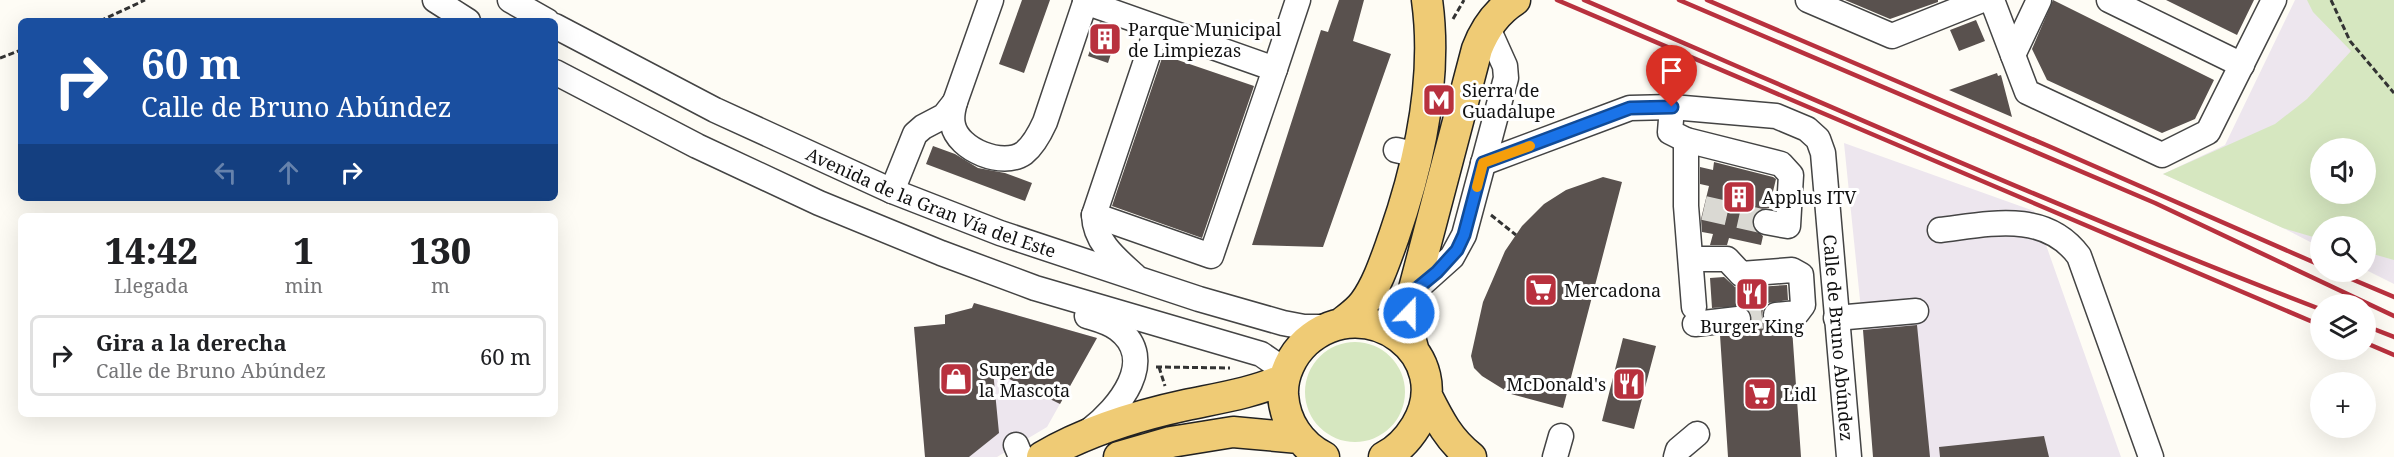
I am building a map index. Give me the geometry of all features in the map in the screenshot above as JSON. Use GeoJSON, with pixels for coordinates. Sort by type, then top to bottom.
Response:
{"type":"FeatureCollection","features":[{"type":"Feature","properties":{"kind":"main road"},"geometry":{"type":"LineString","coordinates":[[1306,448],[1286,411],[1283,389],[1285,377],[1301,346],[1365,301],[1375,283],[1398,225],[1407,152],[1428,95],[1430,40],[1427,0]]}},
{"type":"Feature","properties":{"kind":"main road"},"geometry":{"type":"LineString","coordinates":[[1414,352],[1408,330],[1409,313],[1472,69],[1487,27],[1496,15],[1515,0]]}},
{"type":"Feature","properties":{"kind":"main road"},"geometry":{"type":"LineString","coordinates":[[1335,324],[1368,322],[1384,328],[1405,341],[1422,367],[1427,396],[1440,423],[1451,440],[1471,457]]}},
{"type":"Feature","properties":{"kind":"main road"},"geometry":{"type":"LineString","coordinates":[[1026,453],[1161,410],[1252,391],[1285,377]]}},
{"type":"Feature","properties":{"kind":"main road"},"geometry":{"type":"LineString","coordinates":[[1384,457],[1410,436],[1425,408],[1427,396]]}},
{"type":"Feature","properties":{"kind":"main road"},"geometry":{"type":"LineString","coordinates":[[1119,457],[1171,442],[1233,432],[1306,448]]}},
{"type":"Feature","properties":{"kind":"street"},"geometry":{"type":"LineString","coordinates":[[435,0],[463,18]]}},
{"type":"Feature","properties":{"kind":"street"},"geometry":{"type":"LineString","coordinates":[[510,0],[542,18]]}},
{"type":"Feature","properties":{"kind":"street"},"geometry":{"type":"LineString","coordinates":[[991,0],[955,102],[952,112],[953,126],[959,138],[972,149],[1007,159],[1023,154],[1036,140],[1045,122],[1085,1],[1275,69]]}},
{"type":"Feature","properties":{"kind":"street"},"geometry":{"type":"LineString","coordinates":[[1094,215],[1211,256],[1298,0]]}},
{"type":"Feature","properties":{"kind":"street"},"geometry":{"type":"LineString","coordinates":[[1808,0],[1892,36],[1982,0]]}},
{"type":"Feature","properties":{"kind":"street"},"geometry":{"type":"LineString","coordinates":[[1992,0],[2027,93],[2162,155],[2208,132],[2274,0]]}},
{"type":"Feature","properties":{"kind":"street"},"geometry":{"type":"LineString","coordinates":[[2013,55],[2039,0]]}},
{"type":"Feature","properties":{"kind":"street"},"geometry":{"type":"LineString","coordinates":[[2109,0],[2242,65]]}},
{"type":"Feature","properties":{"kind":"street"},"geometry":{"type":"LineString","coordinates":[[1414,291],[1437,272],[1457,250],[1494,160],[1506,78],[1505,66],[1487,27]]}},
{"type":"Feature","properties":{"kind":"street","name":"Avenida de la Gran Vía del Este"},"geometry":{"type":"LineString","coordinates":[[558,28],[714,110],[892,191],[1000,233],[1140,281],[1283,323],[1304,327],[1335,324]]}},
{"type":"Feature","properties":{"kind":"street"},"geometry":{"type":"LineString","coordinates":[[1140,281],[1099,238],[1094,215],[1157,28]]}},
{"type":"Feature","properties":{"kind":"street"},"geometry":{"type":"LineString","coordinates":[[558,74],[697,146],[819,203],[941,253],[1035,288],[1261,354],[1277,365],[1285,377]]}},
{"type":"Feature","properties":{"kind":"street"},"geometry":{"type":"LineString","coordinates":[[892,191],[915,134],[922,126],[944,116],[955,102]]}},
{"type":"Feature","properties":{"kind":"street"},"geometry":{"type":"LineString","coordinates":[[1672,107],[1670,132],[1686,140],[1781,164],[1791,175],[1788,226],[1766,222]]}},
{"type":"Feature","properties":{"kind":"street","name":"Calle de Bruno Abúndez"},"geometry":{"type":"LineString","coordinates":[[1494,160],[1630,108],[1672,107],[1776,116],[1807,129],[1818,139],[1823,153],[1849,457]]}},
{"type":"Feature","properties":{"kind":"street"},"geometry":{"type":"LineString","coordinates":[[1686,140],[1695,207],[1691,259],[1695,315],[1738,319]]}},
{"type":"Feature","properties":{"kind":"street"},"geometry":{"type":"LineString","coordinates":[[1940,230],[2008,222],[2052,231],[2068,242],[2079,256],[2151,457]]}},
{"type":"Feature","properties":{"kind":"street"},"geometry":{"type":"LineString","coordinates":[[1691,259],[1727,259],[1741,273],[1792,270],[1801,275],[1803,304],[1797,313],[1776,315]]}},
{"type":"Feature","properties":{"kind":"street"},"geometry":{"type":"LineString","coordinates":[[1035,288],[1073,312],[1116,327],[1130,344],[1135,367],[1129,386],[1108,417],[1086,433]]}},
{"type":"Feature","properties":{"kind":"street"},"geometry":{"type":"LineString","coordinates":[[1836,318],[1916,311]]}},
{"type":"Feature","properties":{"kind":"street"},"geometry":{"type":"LineString","coordinates":[[1676,457],[1678,450],[1697,434]]}},
{"type":"Feature","properties":{"kind":"path"},"geometry":{"type":"LineString","coordinates":[[106,18],[145,0]]}},
{"type":"Feature","properties":{"kind":"path"},"geometry":{"type":"LineString","coordinates":[[2331,0],[2350,41],[2394,93]]}},
{"type":"Feature","properties":{"kind":"path"},"geometry":{"type":"LineString","coordinates":[[0,58],[18,51]]}},
{"type":"Feature","properties":{"kind":"path"},"geometry":{"type":"LineString","coordinates":[[1497,220],[1516,235]]}},
{"type":"Feature","properties":{"kind":"path"},"geometry":{"type":"LineString","coordinates":[[1151,367],[1238,368]]}},
{"type":"Feature","properties":{"kind":"shaded area"},"geometry":{"type":"Polygon","coordinates":[[[2295,0],[2394,0],[2394,284],[2376,275],[2376,216],[2310,216],[2310,242],[2163,174],[2225,145],[2295,0]]]}},
{"type":"Feature","properties":{"kind":"shaded area"},"geometry":{"type":"Polygon","coordinates":[[[1844,143],[2034,211],[2121,457],[1876,457],[1844,143]]]}},
{"type":"Feature","properties":{"kind":"shaded area","name":"Super de la Mascota"},"geometry":{"type":"Polygon","coordinates":[[[974,303],[1097,338],[1047,427],[997,457],[925,457],[914,327],[945,324],[945,315],[972,308],[974,303]]]}},
{"type":"Feature","properties":{"kind":"green space"},"geometry":{"type":"Polygon","coordinates":[[[2307,0],[2394,0],[2394,260],[2376,255],[2376,216],[2310,216],[2310,236],[2283,228],[2163,174],[2275,124],[2307,99],[2351,51],[2313,12],[2307,0]]]}},
{"type":"Feature","properties":{"kind":"green space"},"geometry":{"type":"Polygon","coordinates":[[[1355,342],[1383,350],[1397,364],[1405,392],[1397,420],[1383,434],[1355,442],[1327,434],[1313,420],[1305,392],[1313,364],[1327,350],[1355,342]]]}},
{"type":"Feature","properties":{"kind":"building"},"geometry":{"type":"Polygon","coordinates":[[[1022,0],[1050,0],[1024,73],[999,64],[1022,0]]]}},
{"type":"Feature","properties":{"kind":"building"},"geometry":{"type":"Polygon","coordinates":[[[1339,0],[1364,0],[1353,41],[1391,54],[1323,247],[1252,245],[1321,30],[1328,32],[1339,0]]]}},
{"type":"Feature","properties":{"kind":"building"},"geometry":{"type":"Polygon","coordinates":[[[1845,0],[1938,0],[1938,2],[1890,19],[1845,0]]]}},
{"type":"Feature","properties":{"kind":"building"},"geometry":{"type":"Polygon","coordinates":[[[2053,0],[2214,80],[2195,119],[2162,133],[2047,80],[2032,49],[2053,0]]]}},
{"type":"Feature","properties":{"kind":"building"},"geometry":{"type":"Polygon","coordinates":[[[2166,0],[2254,0],[2237,35],[2166,0]]]}},
{"type":"Feature","properties":{"kind":"building"},"geometry":{"type":"Polygon","coordinates":[[[1976,20],[1985,41],[1959,51],[1950,30],[1976,20]]]}},
{"type":"Feature","properties":{"kind":"building","name":"Parque Municipal de Limpiezas"},"geometry":{"type":"Polygon","coordinates":[[[1100,22],[1119,29],[1108,63],[1088,56],[1100,22]]]}},
{"type":"Feature","properties":{"kind":"building"},"geometry":{"type":"Polygon","coordinates":[[[1163,55],[1254,86],[1202,238],[1112,206],[1163,55]]]}},
{"type":"Feature","properties":{"kind":"building"},"geometry":{"type":"Polygon","coordinates":[[[1997,73],[1998,76],[2001,75],[2012,117],[1949,90],[1997,73]]]}},
{"type":"Feature","properties":{"kind":"building"},"geometry":{"type":"Polygon","coordinates":[[[933,146],[955,154],[978,168],[1005,173],[1032,183],[1025,201],[926,164],[933,146]]]}},
{"type":"Feature","properties":{"kind":"building","name":"Applus ITV"},"geometry":{"type":"Polygon","coordinates":[[[1714,162],[1776,179],[1769,208],[1761,209],[1752,219],[1753,227],[1763,236],[1761,245],[1729,238],[1727,245],[1710,245],[1713,234],[1702,232],[1701,219],[1709,186],[1700,184],[1700,167],[1713,170],[1714,162]]]}},
{"type":"Feature","properties":{"kind":"building","name":"Mercadona"},"geometry":{"type":"Polygon","coordinates":[[[1603,177],[1622,182],[1563,408],[1511,394],[1482,376],[1474,368],[1471,356],[1483,302],[1505,251],[1522,226],[1544,204],[1566,190],[1603,177]]]}},
{"type":"Feature","properties":{"kind":"building","name":"Lidl"},"geometry":{"type":"Polygon","coordinates":[[[1724,277],[1735,287],[1742,288],[1787,285],[1788,300],[1768,303],[1763,309],[1762,316],[1765,324],[1771,328],[1792,328],[1801,457],[1728,457],[1720,335],[1746,331],[1751,325],[1752,318],[1749,310],[1743,306],[1712,308],[1710,278],[1724,277]]]}},
{"type":"Feature","properties":{"kind":"building","name":"Super de la Mascota"},"geometry":{"type":"Polygon","coordinates":[[[974,303],[1097,338],[1060,404],[993,371],[999,433],[969,457],[925,457],[914,327],[945,324],[945,315],[972,308],[974,303]]]}},
{"type":"Feature","properties":{"kind":"building"},"geometry":{"type":"Polygon","coordinates":[[[1917,325],[1930,457],[1873,457],[1863,330],[1917,325]]]}},
{"type":"Feature","properties":{"kind":"building","name":"McDonald's"},"geometry":{"type":"Polygon","coordinates":[[[1623,338],[1656,346],[1634,429],[1602,421],[1623,338]]]}},
{"type":"Feature","properties":{"kind":"building"},"geometry":{"type":"Polygon","coordinates":[[[2044,436],[2049,457],[1940,457],[1939,447],[2044,436]]]}},
{"type":"Feature","properties":{"kind":"tunnel"},"geometry":{"type":"LineString","coordinates":[[1704,208],[1766,222]]}},
{"type":"Feature","properties":{"kind":"tunnel"},"geometry":{"type":"LineString","coordinates":[[1738,319],[1776,315]]}},
{"type":"Feature","properties":{"kind":"railway"},"geometry":{"type":"LineString","coordinates":[[1557,0],[2310,321]]}},
{"type":"Feature","properties":{"kind":"railway"},"geometry":{"type":"LineString","coordinates":[[1584,0],[2042,197],[2310,305]]}},
{"type":"Feature","properties":{"kind":"railway"},"geometry":{"type":"LineString","coordinates":[[1679,0],[2155,203],[2394,316]]}},
{"type":"Feature","properties":{"kind":"railway"},"geometry":{"type":"LineString","coordinates":[[1707,0],[2310,261]]}},
{"type":"Feature","properties":{"kind":"railway"},"geometry":{"type":"LineString","coordinates":[[2359,282],[2394,297]]}},
{"type":"Feature","properties":{"kind":"railway"},"geometry":{"type":"LineString","coordinates":[[2376,330],[2394,337]]}},
{"type":"Feature","properties":{"kind":"railway"},"geometry":{"type":"LineString","coordinates":[[2376,347],[2394,355]]}},
{"type":"Feature","properties":{"kind":"slow traffic"},"geometry":{"type":"LineString","coordinates":[[1477,187],[1483,163],[1530,146]]}},
{"type":"Feature","properties":{"kind":"place","name":"Parque Municipal de Limpiezas"},"geometry":{"type":"Point","coordinates":[1105,39]}},
{"type":"Feature","properties":{"kind":"place","name":"Sierra de Guadalupe"},"geometry":{"type":"Point","coordinates":[1439,100]}},
{"type":"Feature","properties":{"kind":"place","name":"Applus ITV"},"geometry":{"type":"Point","coordinates":[1739,197]}},
{"type":"Feature","properties":{"kind":"place","name":"Mercadona"},"geometry":{"type":"Point","coordinates":[1541,290]}},
{"type":"Feature","properties":{"kind":"place","name":"Burger King"},"geometry":{"type":"Point","coordinates":[1752,294]}},
{"type":"Feature","properties":{"kind":"place","name":"Super de la Mascota"},"geometry":{"type":"Point","coordinates":[956,379]}},
{"type":"Feature","properties":{"kind":"place","name":"McDonald's"},"geometry":{"type":"Point","coordinates":[1629,384]}},
{"type":"Feature","properties":{"kind":"place","name":"Lidl"},"geometry":{"type":"Point","coordinates":[1760,394]}},
{"type":"Feature","properties":{"kind":"route"},"geometry":{"type":"LineString","coordinates":[[1409,313],[1414,291],[1437,272],[1457,250],[1464,235],[1483,163],[1630,108],[1672,107]]}}]}
